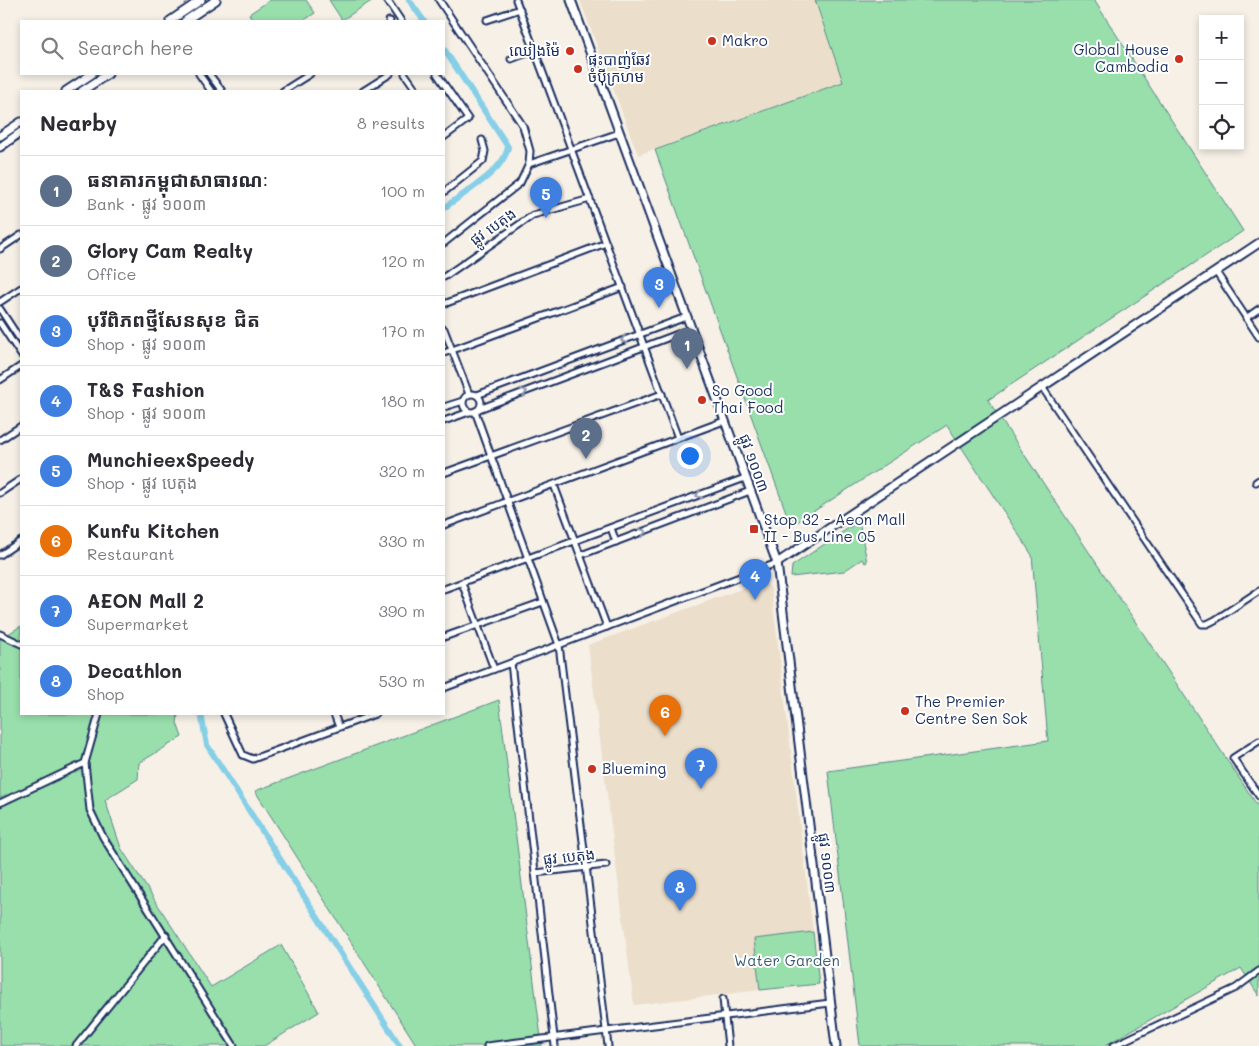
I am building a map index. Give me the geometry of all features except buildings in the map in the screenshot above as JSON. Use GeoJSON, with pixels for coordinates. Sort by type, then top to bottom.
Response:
{"type":"FeatureCollection","features":[{"type":"Feature","properties":{"kind":"main road"},"geometry":{"type":"LineString","coordinates":[[172,20],[201,0]]}},
{"type":"Feature","properties":{"kind":"main road"},"geometry":{"type":"LineString","coordinates":[[186,20],[216,0]]}},
{"type":"Feature","properties":{"kind":"main road","name":"ផ្លូវ ១០០៣"},"geometry":{"type":"LineString","coordinates":[[571,0],[777,563],[836,1046]]}},
{"type":"Feature","properties":{"kind":"main road"},"geometry":{"type":"LineString","coordinates":[[68,90],[90,75]]}},
{"type":"Feature","properties":{"kind":"main road"},"geometry":{"type":"LineString","coordinates":[[84,90],[106,75]]}},
{"type":"Feature","properties":{"kind":"main road"},"geometry":{"type":"LineString","coordinates":[[0,136],[20,123]]}},
{"type":"Feature","properties":{"kind":"main road"},"geometry":{"type":"LineString","coordinates":[[0,146],[20,133]]}},
{"type":"Feature","properties":{"kind":"main road"},"geometry":{"type":"LineString","coordinates":[[777,563],[1259,243]]}},
{"type":"Feature","properties":{"kind":"street"},"geometry":{"type":"LineString","coordinates":[[387,0],[400,20]]}},
{"type":"Feature","properties":{"kind":"street"},"geometry":{"type":"LineString","coordinates":[[439,0],[523,126],[529,143],[529,164],[520,183],[445,242]]}},
{"type":"Feature","properties":{"kind":"street"},"geometry":{"type":"LineString","coordinates":[[516,0],[678,438]]}},
{"type":"Feature","properties":{"kind":"street"},"geometry":{"type":"LineString","coordinates":[[487,20],[520,9]]}},
{"type":"Feature","properties":{"kind":"street"},"geometry":{"type":"LineString","coordinates":[[511,59],[535,50]]}},
{"type":"Feature","properties":{"kind":"street"},"geometry":{"type":"LineString","coordinates":[[200,75],[210,90]]}},
{"type":"Feature","properties":{"kind":"street"},"geometry":{"type":"LineString","coordinates":[[210,75],[221,90]]}},
{"type":"Feature","properties":{"kind":"street"},"geometry":{"type":"LineString","coordinates":[[285,90],[308,75]]}},
{"type":"Feature","properties":{"kind":"street"},"geometry":{"type":"LineString","coordinates":[[365,90],[388,75]]}},
{"type":"Feature","properties":{"kind":"street"},"geometry":{"type":"LineString","coordinates":[[407,75],[416,90]]}},
{"type":"Feature","properties":{"kind":"street"},"geometry":{"type":"LineString","coordinates":[[438,75],[468,119],[445,135]]}},
{"type":"Feature","properties":{"kind":"street"},"geometry":{"type":"LineString","coordinates":[[529,164],[619,133]]}},
{"type":"Feature","properties":{"kind":"street"},"geometry":{"type":"LineString","coordinates":[[445,191],[483,161],[485,151],[482,140]]}},
{"type":"Feature","properties":{"kind":"street","name":"ផ្លូវ បេតុង"},"geometry":{"type":"LineString","coordinates":[[445,276],[533,215],[590,198]]}},
{"type":"Feature","properties":{"kind":"street"},"geometry":{"type":"LineString","coordinates":[[0,249],[20,236]]}},
{"type":"Feature","properties":{"kind":"street"},"geometry":{"type":"LineString","coordinates":[[445,304],[606,243]]}},
{"type":"Feature","properties":{"kind":"street"},"geometry":{"type":"LineString","coordinates":[[1216,272],[1259,336]]}},
{"type":"Feature","properties":{"kind":"street"},"geometry":{"type":"LineString","coordinates":[[445,353],[623,287]]}},
{"type":"Feature","properties":{"kind":"street"},"geometry":{"type":"LineString","coordinates":[[0,302],[20,289]]}},
{"type":"Feature","properties":{"kind":"street"},"geometry":{"type":"LineString","coordinates":[[0,309],[20,340]]}},
{"type":"Feature","properties":{"kind":"street"},"geometry":{"type":"LineString","coordinates":[[1246,318],[1259,309]]}},
{"type":"Feature","properties":{"kind":"street"},"geometry":{"type":"LineString","coordinates":[[445,407],[463,400],[470,394],[477,395],[686,317]]}},
{"type":"Feature","properties":{"kind":"street"},"geometry":{"type":"LineString","coordinates":[[7,320],[0,324],[20,354]]}},
{"type":"Feature","properties":{"kind":"street"},"geometry":{"type":"LineString","coordinates":[[445,421],[691,329]]}},
{"type":"Feature","properties":{"kind":"street"},"geometry":{"type":"LineString","coordinates":[[445,331],[470,394]]}},
{"type":"Feature","properties":{"kind":"street"},"geometry":{"type":"LineString","coordinates":[[0,380],[20,367]]}},
{"type":"Feature","properties":{"kind":"street"},"geometry":{"type":"LineString","coordinates":[[1042,387],[1202,624],[1215,620],[1259,591]]}},
{"type":"Feature","properties":{"kind":"street"},"geometry":{"type":"LineString","coordinates":[[445,472],[662,394]]}},
{"type":"Feature","properties":{"kind":"street"},"geometry":{"type":"LineString","coordinates":[[474,411],[481,402],[477,395]]}},
{"type":"Feature","properties":{"kind":"street"},"geometry":{"type":"LineString","coordinates":[[463,400],[464,408],[474,411]]}},
{"type":"Feature","properties":{"kind":"street"},"geometry":{"type":"LineString","coordinates":[[474,411],[559,645],[608,1046]]}},
{"type":"Feature","properties":{"kind":"street"},"geometry":{"type":"LineString","coordinates":[[445,525],[724,421]]}},
{"type":"Feature","properties":{"kind":"street"},"geometry":{"type":"LineString","coordinates":[[0,440],[20,427]]}},
{"type":"Feature","properties":{"kind":"street"},"geometry":{"type":"LineString","coordinates":[[445,589],[745,478]]}},
{"type":"Feature","properties":{"kind":"street"},"geometry":{"type":"LineString","coordinates":[[0,493],[20,480]]}},
{"type":"Feature","properties":{"kind":"street"},"geometry":{"type":"LineString","coordinates":[[554,485],[607,627]]}},
{"type":"Feature","properties":{"kind":"street"},"geometry":{"type":"LineString","coordinates":[[581,556],[750,491]]}},
{"type":"Feature","properties":{"kind":"street"},"geometry":{"type":"LineString","coordinates":[[610,528],[616,542]]}},
{"type":"Feature","properties":{"kind":"street"},"geometry":{"type":"LineString","coordinates":[[0,555],[20,541]]}},
{"type":"Feature","properties":{"kind":"street"},"geometry":{"type":"LineString","coordinates":[[445,688],[777,563]]}},
{"type":"Feature","properties":{"kind":"street"},"geometry":{"type":"LineString","coordinates":[[462,583],[494,669]]}},
{"type":"Feature","properties":{"kind":"street"},"geometry":{"type":"LineString","coordinates":[[445,637],[543,602]]}},
{"type":"Feature","properties":{"kind":"street"},"geometry":{"type":"LineString","coordinates":[[0,634],[20,644]]}},
{"type":"Feature","properties":{"kind":"street"},"geometry":{"type":"LineString","coordinates":[[511,663],[555,1046]]}},
{"type":"Feature","properties":{"kind":"street"},"geometry":{"type":"LineString","coordinates":[[99,715],[85,763],[90,810],[98,828],[234,1046]]}},
{"type":"Feature","properties":{"kind":"street"},"geometry":{"type":"LineString","coordinates":[[224,715],[243,755],[253,758],[372,715]]}},
{"type":"Feature","properties":{"kind":"street"},"geometry":{"type":"LineString","coordinates":[[334,715],[339,727]]}},
{"type":"Feature","properties":{"kind":"street"},"geometry":{"type":"LineString","coordinates":[[1259,741],[1233,758],[1259,796]]}},
{"type":"Feature","properties":{"kind":"street"},"geometry":{"type":"LineString","coordinates":[[0,802],[85,763]]}},
{"type":"Feature","properties":{"kind":"street","name":"ផ្លូវ បេតុង"},"geometry":{"type":"LineString","coordinates":[[535,873],[606,865]]}},
{"type":"Feature","properties":{"kind":"street"},"geometry":{"type":"LineString","coordinates":[[76,1046],[166,935]]}},
{"type":"Feature","properties":{"kind":"street"},"geometry":{"type":"LineString","coordinates":[[1112,1046],[1236,988],[1259,971]]}},
{"type":"Feature","properties":{"kind":"street"},"geometry":{"type":"LineString","coordinates":[[723,999],[728,1046]]}},
{"type":"Feature","properties":{"kind":"street"},"geometry":{"type":"LineString","coordinates":[[487,1046],[725,1017],[830,1002]]}},
{"type":"Feature","properties":{"kind":"shaded area","name":"Makro"},"geometry":{"type":"Polygon","coordinates":[[[580,0],[814,0],[843,82],[638,155],[580,0]]]}},
{"type":"Feature","properties":{"kind":"shaded area"},"geometry":{"type":"Polygon","coordinates":[[[763,581],[771,588],[813,932],[754,939],[760,990],[634,1005],[588,645],[763,581]]]}},
{"type":"Feature","properties":{"kind":"green space"},"geometry":{"type":"Polygon","coordinates":[[[270,0],[306,0],[315,13],[304,20],[252,20],[249,14],[270,0]]]}},
{"type":"Feature","properties":{"kind":"green space"},"geometry":{"type":"Polygon","coordinates":[[[329,0],[373,0],[342,20],[329,0]]]}},
{"type":"Feature","properties":{"kind":"green space"},"geometry":{"type":"Polygon","coordinates":[[[815,0],[1094,0],[1243,231],[988,400],[1259,808],[1259,996],[1241,968],[1104,1046],[860,1046],[828,771],[1048,741],[1032,555],[947,425],[791,526],[655,150],[843,82],[815,0]]]}},
{"type":"Feature","properties":{"kind":"green space"},"geometry":{"type":"Polygon","coordinates":[[[859,521],[867,562],[865,563],[862,559],[844,571],[791,577],[792,566],[859,521]]]}},
{"type":"Feature","properties":{"kind":"green space"},"geometry":{"type":"Polygon","coordinates":[[[20,627],[20,715],[178,715],[177,723],[182,737],[139,763],[138,779],[105,800],[121,848],[211,987],[281,945],[319,1012],[264,1046],[0,1046],[0,639],[20,627]]]}},
{"type":"Feature","properties":{"kind":"green space"},"geometry":{"type":"Polygon","coordinates":[[[499,700],[542,1046],[417,1046],[255,791],[499,700]]]}},
{"type":"Feature","properties":{"kind":"green space","name":"Water Garden"},"geometry":{"type":"Polygon","coordinates":[[[813,932],[819,984],[760,990],[754,939],[813,932]]]}},
{"type":"Feature","properties":{"kind":"waterway"},"geometry":{"type":"LineString","coordinates":[[409,0],[423,20]]}},
{"type":"Feature","properties":{"kind":"waterway"},"geometry":{"type":"LineString","coordinates":[[445,51],[508,147],[505,156],[491,173],[445,207]]}},
{"type":"Feature","properties":{"kind":"waterway"},"geometry":{"type":"LineString","coordinates":[[201,715],[207,745],[400,1046]]}},
{"type":"Feature","properties":{"kind":"place","name":"Makro"},"geometry":{"type":"Point","coordinates":[712,41]}},
{"type":"Feature","properties":{"kind":"place","name":"ឈៀងម៉ៃ"},"geometry":{"type":"Point","coordinates":[570,51]}},
{"type":"Feature","properties":{"kind":"place","name":"Global House Cambodia"},"geometry":{"type":"Point","coordinates":[1179,59]}},
{"type":"Feature","properties":{"kind":"place","name":"ផ្ទះបាញ់ឆែវ ចំប៉ីក្រហម"},"geometry":{"type":"Point","coordinates":[578,69]}},
{"type":"Feature","properties":{"kind":"place","name":"MunchieexSpeedy"},"geometry":{"type":"Point","coordinates":[546,218]}},
{"type":"Feature","properties":{"kind":"place","name":"បុរីពិភពថ្មីសែនសុខ ជិត"},"geometry":{"type":"Point","coordinates":[659,308]}},
{"type":"Feature","properties":{"kind":"place","name":"ធនាគារកម្ពុជាសាធារណៈ"},"geometry":{"type":"Point","coordinates":[687,369]}},
{"type":"Feature","properties":{"kind":"place","name":"So Good Thai Food"},"geometry":{"type":"Point","coordinates":[702,400]}},
{"type":"Feature","properties":{"kind":"place","name":"Glory Cam Realty"},"geometry":{"type":"Point","coordinates":[586,459]}},
{"type":"Feature","properties":{"kind":"place","name":"Stop 32 - Aeon Mall II - Bus Line 05"},"geometry":{"type":"Point","coordinates":[754,529]}},
{"type":"Feature","properties":{"kind":"place","name":"T&S Fashion"},"geometry":{"type":"Point","coordinates":[755,600]}},
{"type":"Feature","properties":{"kind":"place","name":"The Premier Centre Sen Sok"},"geometry":{"type":"Point","coordinates":[905,711]}},
{"type":"Feature","properties":{"kind":"place","name":"Kunfu Kitchen"},"geometry":{"type":"Point","coordinates":[665,736]}},
{"type":"Feature","properties":{"kind":"place","name":"Blueming"},"geometry":{"type":"Point","coordinates":[592,769]}},
{"type":"Feature","properties":{"kind":"place","name":"AEON Mall 2"},"geometry":{"type":"Point","coordinates":[701,789]}},
{"type":"Feature","properties":{"kind":"place","name":"Decathlon"},"geometry":{"type":"Point","coordinates":[680,911]}}]}
